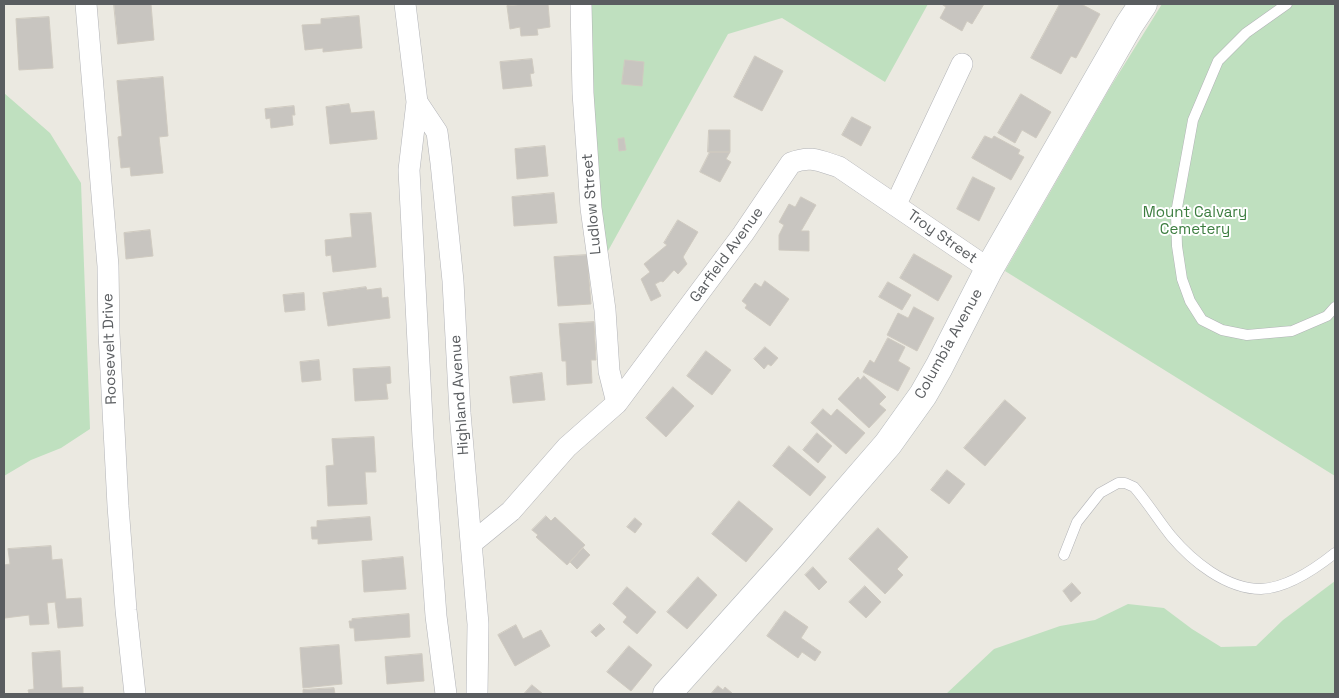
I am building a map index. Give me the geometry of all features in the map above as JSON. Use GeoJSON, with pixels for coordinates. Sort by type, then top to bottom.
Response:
{"type":"FeatureCollection","features":[{"type":"Feature","properties":{"kind":"street","name":"Roosevelt Drive"},"geometry":{"type":"LineString","coordinates":[[86,4],[108,266],[108,333],[118,511],[135,694]]}},
{"type":"Feature","properties":{"kind":"street","name":"Highland Avenue"},"geometry":{"type":"LineString","coordinates":[[405,4],[417,102],[409,170],[412,242],[436,616],[446,694]]}},
{"type":"Feature","properties":{"kind":"street","name":"Ludlow Street"},"geometry":{"type":"LineString","coordinates":[[581,4],[583,93],[591,208],[610,371],[617,403]]}},
{"type":"Feature","properties":{"kind":"street","name":"Columbia Avenue"},"geometry":{"type":"LineString","coordinates":[[667,694],[791,556],[888,444],[923,395],[989,270],[1143,4]]}},
{"type":"Feature","properties":{"kind":"street"},"geometry":{"type":"LineString","coordinates":[[896,204],[962,64]]}},
{"type":"Feature","properties":{"kind":"street","name":"Highland Avenue"},"geometry":{"type":"LineString","coordinates":[[417,102],[437,132],[452,281],[460,413],[478,624],[477,694]]}},
{"type":"Feature","properties":{"kind":"street","name":"Garfield Avenue"},"geometry":{"type":"LineString","coordinates":[[472,543],[511,511],[567,447],[617,403],[743,234],[791,163],[800,159],[825,161],[839,167],[896,204]]}},
{"type":"Feature","properties":{"kind":"street","name":"Troy Street"},"geometry":{"type":"LineString","coordinates":[[896,204],[989,270]]}},
{"type":"Feature","properties":{"kind":"lane"},"geometry":{"type":"LineString","coordinates":[[1287,4],[1246,33],[1218,61],[1193,120],[1176,212],[1177,246],[1182,279],[1190,301],[1202,320],[1222,330],[1247,335],[1292,331],[1326,316],[1335,307]]}},
{"type":"Feature","properties":{"kind":"lane"},"geometry":{"type":"LineString","coordinates":[[1064,555],[1077,522],[1100,493],[1118,482],[1125,483],[1134,488],[1186,552],[1213,573],[1237,585],[1261,589],[1277,586],[1313,569],[1335,553]]}},
{"type":"Feature","properties":{"kind":"green space"},"geometry":{"type":"Polygon","coordinates":[[[580,4],[928,4],[885,82],[782,18],[728,34],[598,269],[580,4]]]}},
{"type":"Feature","properties":{"kind":"green space","name":"Mount Calvary Cemetery"},"geometry":{"type":"Polygon","coordinates":[[[1162,4],[1335,4],[1335,476],[1005,271],[1111,86],[1162,4]]]}},
{"type":"Feature","properties":{"kind":"green space"},"geometry":{"type":"Polygon","coordinates":[[[4,93],[50,133],[81,183],[90,429],[61,448],[31,460],[4,476],[4,93]]]}},
{"type":"Feature","properties":{"kind":"green space"},"geometry":{"type":"Polygon","coordinates":[[[1335,581],[1335,694],[946,694],[994,649],[1060,626],[1095,620],[1128,604],[1164,608],[1192,629],[1221,647],[1256,646],[1283,620],[1335,581]]]}},
{"type":"Feature","properties":{"kind":"building"},"geometry":{"type":"Polygon","coordinates":[[[114,4],[151,4],[154,40],[118,44],[114,4]]]}},
{"type":"Feature","properties":{"kind":"building"},"geometry":{"type":"Polygon","coordinates":[[[548,4],[550,27],[537,29],[538,35],[521,36],[520,27],[510,29],[507,6],[548,4]]]}},
{"type":"Feature","properties":{"kind":"building"},"geometry":{"type":"Polygon","coordinates":[[[944,4],[984,4],[972,24],[967,21],[962,31],[940,18],[946,7],[944,4]]]}},
{"type":"Feature","properties":{"kind":"building"},"geometry":{"type":"Polygon","coordinates":[[[1060,4],[1081,4],[1100,14],[1076,58],[1071,56],[1061,74],[1031,58],[1060,4]]]}},
{"type":"Feature","properties":{"kind":"building"},"geometry":{"type":"Polygon","coordinates":[[[359,16],[362,48],[323,52],[323,48],[305,50],[302,25],[321,24],[321,19],[359,16]]]}},
{"type":"Feature","properties":{"kind":"building"},"geometry":{"type":"Polygon","coordinates":[[[49,17],[53,68],[19,70],[16,19],[49,17]]]}},
{"type":"Feature","properties":{"kind":"building"},"geometry":{"type":"Polygon","coordinates":[[[755,56],[783,71],[762,111],[734,97],[755,56]]]}},
{"type":"Feature","properties":{"kind":"building"},"geometry":{"type":"Polygon","coordinates":[[[532,59],[534,73],[530,74],[532,86],[503,89],[500,62],[532,59]]]}},
{"type":"Feature","properties":{"kind":"building"},"geometry":{"type":"Polygon","coordinates":[[[625,60],[644,62],[642,86],[622,84],[625,60]]]}},
{"type":"Feature","properties":{"kind":"building"},"geometry":{"type":"Polygon","coordinates":[[[163,77],[168,136],[159,137],[163,173],[131,176],[130,167],[121,168],[118,137],[122,136],[117,81],[163,77]]]}},
{"type":"Feature","properties":{"kind":"building"},"geometry":{"type":"Polygon","coordinates":[[[1021,94],[1051,112],[1036,138],[1022,130],[1015,143],[998,133],[1021,94]]]}},
{"type":"Feature","properties":{"kind":"building"},"geometry":{"type":"Polygon","coordinates":[[[349,104],[351,113],[374,111],[377,139],[330,144],[326,107],[349,104]]]}},
{"type":"Feature","properties":{"kind":"building"},"geometry":{"type":"Polygon","coordinates":[[[294,106],[295,115],[292,115],[293,125],[271,128],[270,118],[266,119],[265,109],[294,106]]]}},
{"type":"Feature","properties":{"kind":"building"},"geometry":{"type":"Polygon","coordinates":[[[852,117],[871,127],[861,146],[842,135],[852,117]]]}},
{"type":"Feature","properties":{"kind":"building"},"geometry":{"type":"Polygon","coordinates":[[[709,130],[730,130],[730,152],[708,152],[709,130]]]}},
{"type":"Feature","properties":{"kind":"building"},"geometry":{"type":"Polygon","coordinates":[[[985,136],[992,139],[994,136],[1020,150],[1018,154],[1024,157],[1011,180],[972,158],[985,136]]]}},
{"type":"Feature","properties":{"kind":"building"},"geometry":{"type":"Polygon","coordinates":[[[624,138],[626,150],[619,151],[618,139],[624,138]]]}},
{"type":"Feature","properties":{"kind":"building"},"geometry":{"type":"Polygon","coordinates":[[[545,146],[548,176],[517,179],[515,149],[545,146]]]}},
{"type":"Feature","properties":{"kind":"building"},"geometry":{"type":"Polygon","coordinates":[[[710,152],[730,152],[726,159],[731,162],[720,182],[700,172],[710,152]]]}},
{"type":"Feature","properties":{"kind":"building"},"geometry":{"type":"Polygon","coordinates":[[[973,177],[995,188],[979,221],[957,209],[973,177]]]}},
{"type":"Feature","properties":{"kind":"building"},"geometry":{"type":"Polygon","coordinates":[[[554,193],[557,223],[514,226],[512,197],[554,193]]]}},
{"type":"Feature","properties":{"kind":"building"},"geometry":{"type":"Polygon","coordinates":[[[801,197],[816,205],[801,231],[809,231],[809,251],[779,250],[779,235],[784,225],[779,222],[789,204],[795,207],[801,197]]]}},
{"type":"Feature","properties":{"kind":"building"},"geometry":{"type":"Polygon","coordinates":[[[371,213],[376,267],[333,272],[331,255],[326,256],[325,240],[352,237],[350,214],[371,213]]]}},
{"type":"Feature","properties":{"kind":"building"},"geometry":{"type":"Polygon","coordinates":[[[678,220],[698,232],[683,257],[687,264],[678,274],[674,270],[663,282],[655,284],[661,296],[651,301],[641,279],[650,272],[644,264],[667,245],[664,243],[678,220]]]}},
{"type":"Feature","properties":{"kind":"building"},"geometry":{"type":"Polygon","coordinates":[[[150,230],[153,256],[126,259],[124,233],[150,230]]]}},
{"type":"Feature","properties":{"kind":"building"},"geometry":{"type":"Polygon","coordinates":[[[914,254],[952,276],[938,301],[900,278],[914,254]]]}},
{"type":"Feature","properties":{"kind":"building"},"geometry":{"type":"Polygon","coordinates":[[[587,255],[591,304],[558,306],[554,257],[587,255]]]}},
{"type":"Feature","properties":{"kind":"building"},"geometry":{"type":"Polygon","coordinates":[[[765,281],[789,299],[770,326],[745,308],[747,305],[742,301],[755,283],[761,287],[765,281]]]}},
{"type":"Feature","properties":{"kind":"building"},"geometry":{"type":"Polygon","coordinates":[[[888,282],[911,295],[902,310],[879,297],[888,282]]]}},
{"type":"Feature","properties":{"kind":"building"},"geometry":{"type":"Polygon","coordinates":[[[366,287],[367,290],[381,288],[382,298],[388,297],[390,318],[328,326],[323,293],[366,287]]]}},
{"type":"Feature","properties":{"kind":"building"},"geometry":{"type":"Polygon","coordinates":[[[304,293],[305,310],[285,312],[283,295],[304,293]]]}},
{"type":"Feature","properties":{"kind":"building"},"geometry":{"type":"Polygon","coordinates":[[[914,307],[934,318],[917,351],[887,335],[898,313],[908,318],[914,307]]]}},
{"type":"Feature","properties":{"kind":"building"},"geometry":{"type":"Polygon","coordinates":[[[594,322],[596,360],[591,360],[592,383],[567,385],[566,361],[562,361],[559,324],[594,322]]]}},
{"type":"Feature","properties":{"kind":"building"},"geometry":{"type":"Polygon","coordinates":[[[888,338],[905,347],[898,361],[910,368],[898,391],[863,372],[870,360],[874,363],[888,338]]]}},
{"type":"Feature","properties":{"kind":"building"},"geometry":{"type":"Polygon","coordinates":[[[765,347],[778,358],[771,366],[768,364],[764,369],[754,359],[765,347]]]}},
{"type":"Feature","properties":{"kind":"building"},"geometry":{"type":"Polygon","coordinates":[[[706,351],[731,370],[712,395],[687,376],[706,351]]]}},
{"type":"Feature","properties":{"kind":"building"},"geometry":{"type":"Polygon","coordinates":[[[319,360],[321,380],[302,382],[300,362],[319,360]]]}},
{"type":"Feature","properties":{"kind":"building"},"geometry":{"type":"Polygon","coordinates":[[[390,367],[391,383],[386,384],[388,399],[355,401],[353,369],[390,367]]]}},
{"type":"Feature","properties":{"kind":"building"},"geometry":{"type":"Polygon","coordinates":[[[542,373],[545,400],[513,403],[510,377],[542,373]]]}},
{"type":"Feature","properties":{"kind":"building"},"geometry":{"type":"Polygon","coordinates":[[[864,376],[886,397],[879,404],[886,410],[869,428],[838,399],[858,377],[860,380],[864,376]]]}},
{"type":"Feature","properties":{"kind":"building"},"geometry":{"type":"Polygon","coordinates":[[[673,387],[694,406],[666,437],[646,418],[673,387]]]}},
{"type":"Feature","properties":{"kind":"building"},"geometry":{"type":"Polygon","coordinates":[[[1005,400],[1026,418],[985,466],[964,448],[1005,400]]]}},
{"type":"Feature","properties":{"kind":"building"},"geometry":{"type":"Polygon","coordinates":[[[823,409],[831,416],[837,409],[865,433],[846,454],[811,423],[823,409]]]}},
{"type":"Feature","properties":{"kind":"building"},"geometry":{"type":"Polygon","coordinates":[[[817,433],[832,446],[818,463],[803,450],[817,433]]]}},
{"type":"Feature","properties":{"kind":"building"},"geometry":{"type":"Polygon","coordinates":[[[374,437],[376,472],[365,472],[367,504],[328,506],[326,466],[334,465],[332,439],[374,437]]]}},
{"type":"Feature","properties":{"kind":"building"},"geometry":{"type":"Polygon","coordinates":[[[789,446],[826,477],[810,496],[773,466],[789,446]]]}},
{"type":"Feature","properties":{"kind":"building"},"geometry":{"type":"Polygon","coordinates":[[[947,470],[965,484],[949,504],[931,490],[947,470]]]}},
{"type":"Feature","properties":{"kind":"building"},"geometry":{"type":"Polygon","coordinates":[[[739,501],[773,529],[746,562],[712,534],[739,501]]]}},
{"type":"Feature","properties":{"kind":"building"},"geometry":{"type":"Polygon","coordinates":[[[546,516],[551,521],[555,517],[585,545],[567,565],[536,537],[538,535],[532,530],[546,516]]]}},
{"type":"Feature","properties":{"kind":"building"},"geometry":{"type":"Polygon","coordinates":[[[370,517],[372,540],[318,544],[318,539],[312,539],[311,527],[317,527],[317,521],[370,517]]]}},
{"type":"Feature","properties":{"kind":"building"},"geometry":{"type":"Polygon","coordinates":[[[635,518],[642,524],[635,533],[627,527],[635,518]]]}},
{"type":"Feature","properties":{"kind":"building"},"geometry":{"type":"Polygon","coordinates":[[[878,528],[908,557],[897,569],[903,575],[885,594],[849,559],[878,528]]]}},
{"type":"Feature","properties":{"kind":"building"},"geometry":{"type":"Polygon","coordinates":[[[51,546],[52,560],[62,559],[66,599],[81,598],[83,626],[58,628],[55,602],[47,603],[49,624],[30,625],[29,615],[5,618],[4,565],[10,564],[8,549],[51,546]]]}},
{"type":"Feature","properties":{"kind":"building"},"geometry":{"type":"Polygon","coordinates":[[[583,548],[590,555],[577,569],[570,562],[583,548]]]}},
{"type":"Feature","properties":{"kind":"building"},"geometry":{"type":"Polygon","coordinates":[[[403,557],[406,589],[364,592],[362,561],[403,557]]]}},
{"type":"Feature","properties":{"kind":"building"},"geometry":{"type":"Polygon","coordinates":[[[813,567],[827,582],[819,590],[805,575],[813,567]]]}},
{"type":"Feature","properties":{"kind":"building"},"geometry":{"type":"Polygon","coordinates":[[[698,577],[717,595],[687,629],[667,612],[698,577]]]}},
{"type":"Feature","properties":{"kind":"building"},"geometry":{"type":"Polygon","coordinates":[[[1072,583],[1081,593],[1071,602],[1063,591],[1072,583]]]}},
{"type":"Feature","properties":{"kind":"building"},"geometry":{"type":"Polygon","coordinates":[[[865,586],[881,602],[866,618],[849,602],[865,586]]]}},
{"type":"Feature","properties":{"kind":"building"},"geometry":{"type":"Polygon","coordinates":[[[627,587],[656,612],[637,634],[623,622],[627,617],[613,604],[627,587]]]}},
{"type":"Feature","properties":{"kind":"building"},"geometry":{"type":"Polygon","coordinates":[[[785,611],[808,627],[801,638],[821,652],[815,661],[802,652],[798,658],[767,636],[785,611]]]}},
{"type":"Feature","properties":{"kind":"building"},"geometry":{"type":"Polygon","coordinates":[[[409,614],[410,637],[355,641],[354,628],[350,628],[349,621],[352,621],[352,619],[409,614]]]}},
{"type":"Feature","properties":{"kind":"building"},"geometry":{"type":"Polygon","coordinates":[[[600,624],[605,629],[596,637],[591,632],[600,624]]]}},
{"type":"Feature","properties":{"kind":"building"},"geometry":{"type":"Polygon","coordinates":[[[516,625],[523,639],[541,630],[550,646],[515,666],[498,635],[516,625]]]}},
{"type":"Feature","properties":{"kind":"building"},"geometry":{"type":"Polygon","coordinates":[[[339,645],[342,684],[303,688],[300,648],[339,645]]]}},
{"type":"Feature","properties":{"kind":"building"},"geometry":{"type":"Polygon","coordinates":[[[629,646],[652,665],[631,691],[607,672],[629,646]]]}},
{"type":"Feature","properties":{"kind":"building"},"geometry":{"type":"Polygon","coordinates":[[[60,651],[62,688],[83,687],[83,694],[29,694],[28,690],[34,689],[32,653],[60,651]]]}},
{"type":"Feature","properties":{"kind":"building"},"geometry":{"type":"Polygon","coordinates":[[[422,654],[424,681],[387,684],[385,657],[422,654]]]}},
{"type":"Feature","properties":{"kind":"building"},"geometry":{"type":"Polygon","coordinates":[[[532,685],[543,694],[524,694],[532,685]]]}},
{"type":"Feature","properties":{"kind":"building"},"geometry":{"type":"Polygon","coordinates":[[[718,686],[723,690],[725,687],[733,694],[711,694],[718,686]]]}},
{"type":"Feature","properties":{"kind":"building"},"geometry":{"type":"Polygon","coordinates":[[[334,688],[335,694],[303,694],[303,690],[334,688]]]}}]}
